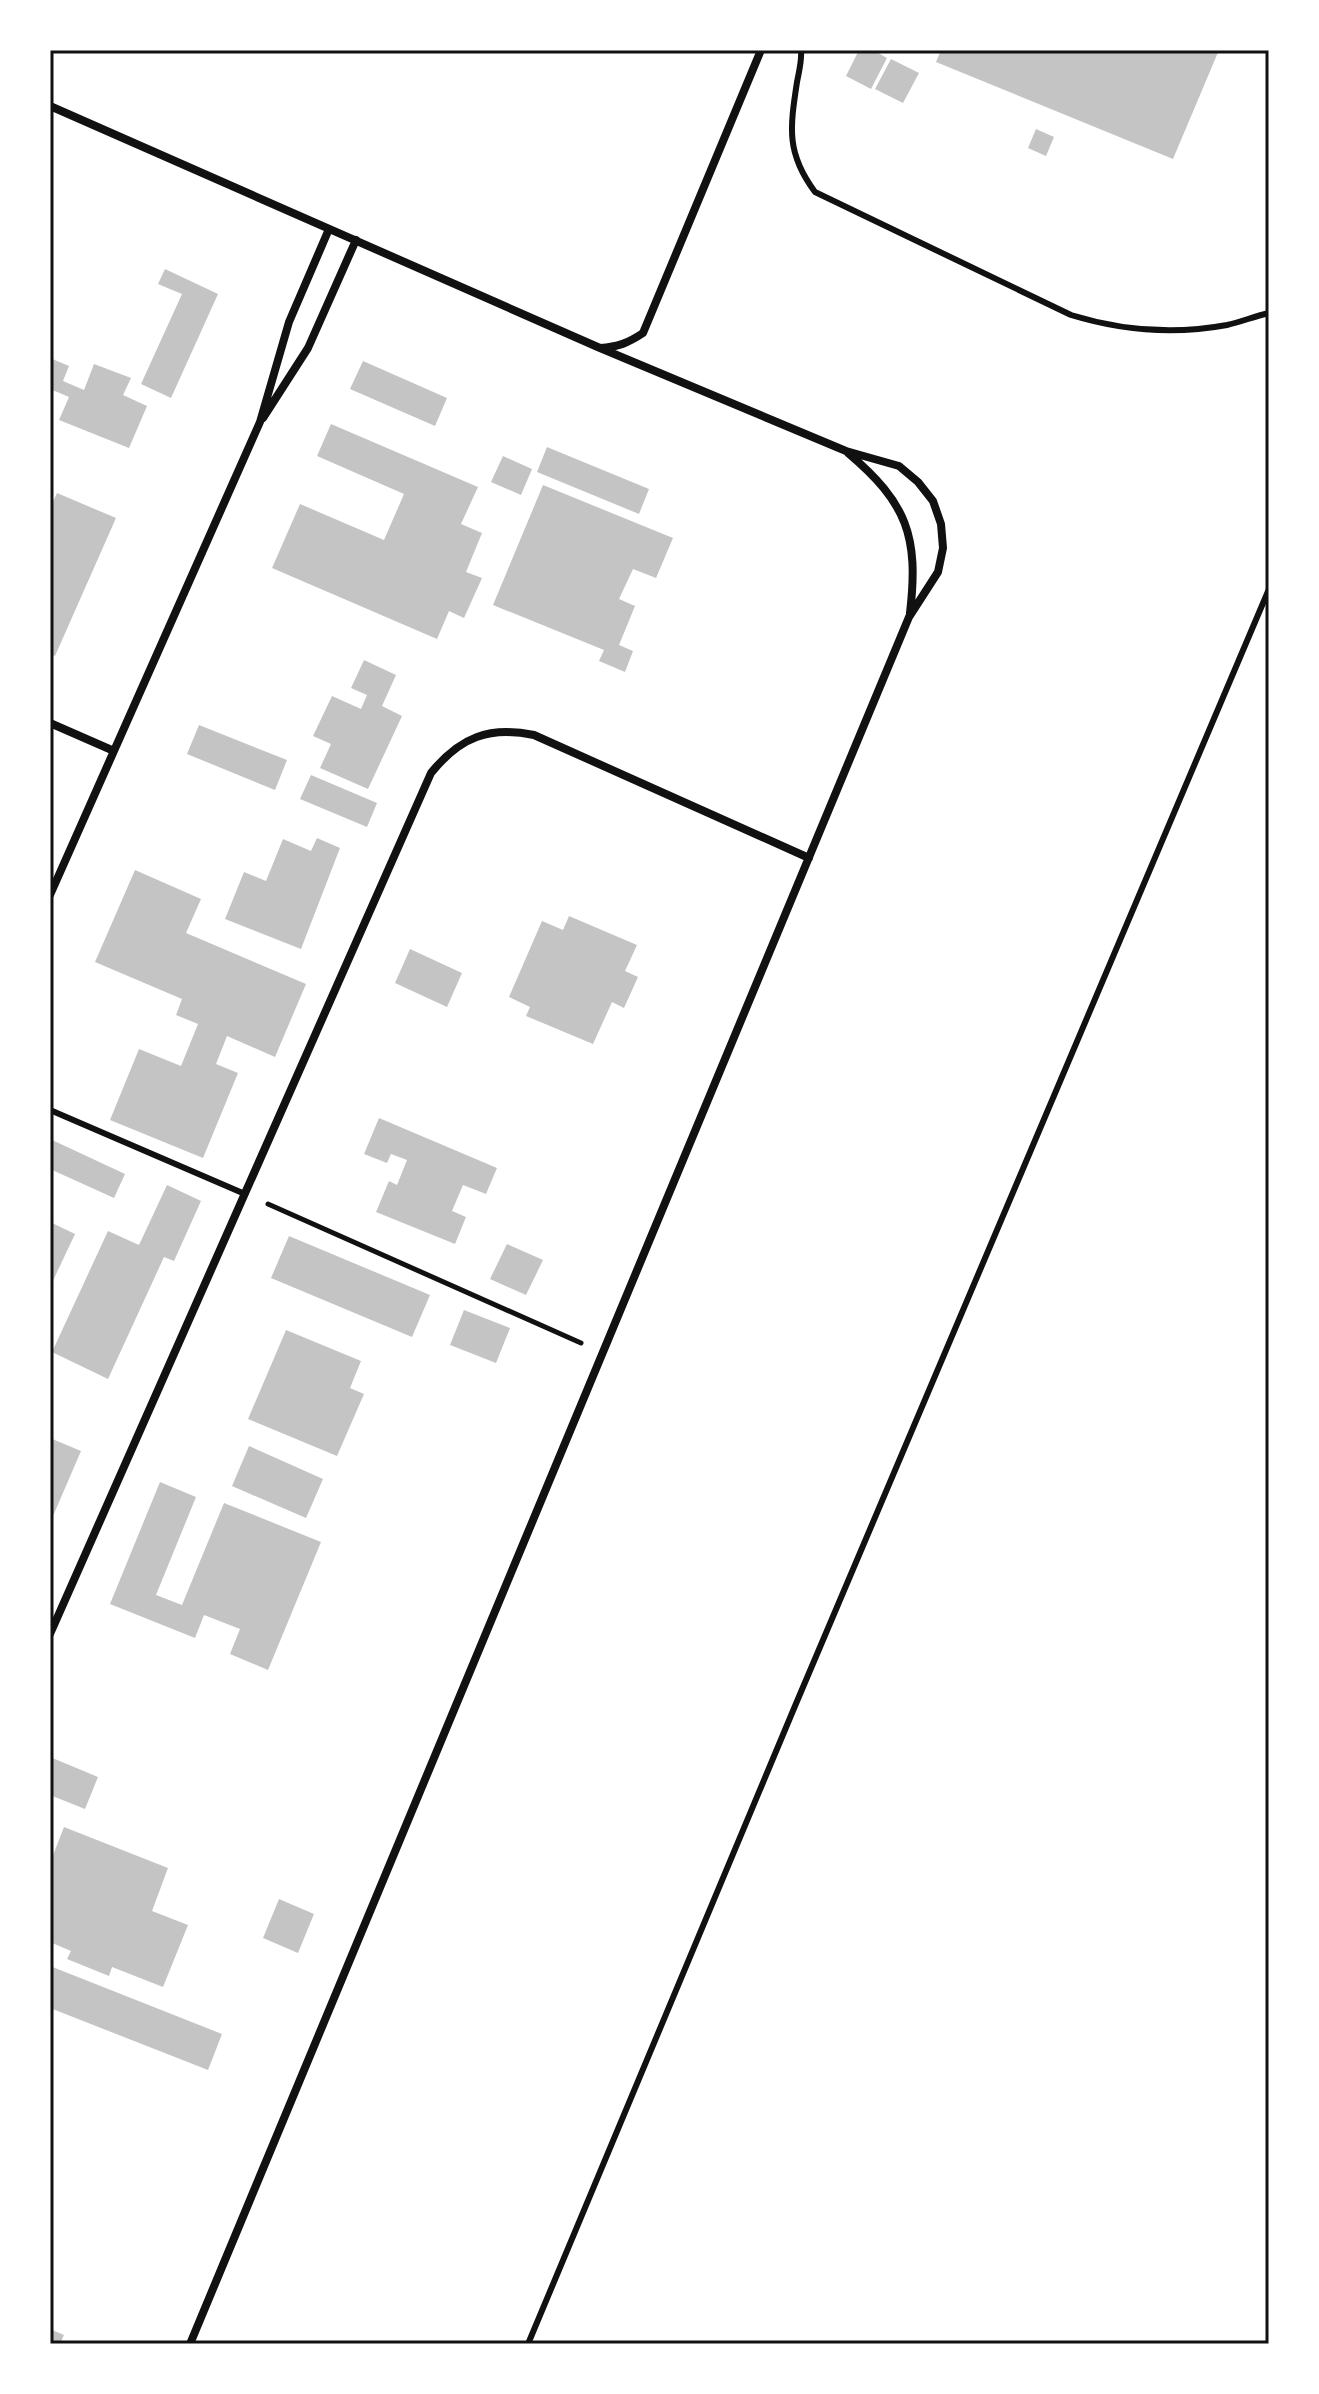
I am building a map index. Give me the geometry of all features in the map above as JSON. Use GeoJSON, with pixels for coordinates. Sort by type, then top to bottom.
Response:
{"type":"FeatureCollection","features":[{"type":"Feature","properties":{"kind":"street"},"geometry":{"type":"LineString","coordinates":[[600,348],[614,348],[643,333],[761,50]]}},
{"type":"Feature","properties":{"kind":"street"},"geometry":{"type":"LineString","coordinates":[[50,106],[600,348],[846,451],[899,466],[918,482],[933,501],[941,524],[943,548],[938,572],[909,617],[190,2344]]}},
{"type":"Feature","properties":{"kind":"street"},"geometry":{"type":"LineString","coordinates":[[50,895],[260,422],[289,322],[329,229]]}},
{"type":"Feature","properties":{"kind":"street"},"geometry":{"type":"LineString","coordinates":[[260,422],[308,348],[356,240]]}},
{"type":"Feature","properties":{"kind":"street"},"geometry":{"type":"LineString","coordinates":[[846,451],[874,475],[893,498],[906,524],[913,552],[914,581],[909,617]]}},
{"type":"Feature","properties":{"kind":"street"},"geometry":{"type":"LineString","coordinates":[[50,723],[114,751]]}},
{"type":"Feature","properties":{"kind":"street"},"geometry":{"type":"LineString","coordinates":[[50,1634],[431,773],[445,756],[462,743],[481,735],[517,731],[534,735],[809,858]]}},
{"type":"Feature","properties":{"kind":"lane"},"geometry":{"type":"LineString","coordinates":[[801,50],[791,124],[792,147],[797,163],[815,192],[1071,315],[1099,324],[1142,331],[1193,330],[1269,313]]}},
{"type":"Feature","properties":{"kind":"lane"},"geometry":{"type":"LineString","coordinates":[[528,2344],[1269,589]]}},
{"type":"Feature","properties":{"kind":"lane"},"geometry":{"type":"LineString","coordinates":[[50,1110],[245,1194]]}},
{"type":"Feature","properties":{"kind":"path"},"geometry":{"type":"LineString","coordinates":[[245,1194],[603,1352]]}},
{"type":"Feature","properties":{"kind":"building"},"geometry":{"type":"Polygon","coordinates":[[[859,50],[873,50],[887,58],[871,89],[846,76],[859,50]]]}},
{"type":"Feature","properties":{"kind":"building"},"geometry":{"type":"Polygon","coordinates":[[[941,50],[1219,50],[1173,159],[936,62],[941,50]]]}},
{"type":"Feature","properties":{"kind":"building"},"geometry":{"type":"Polygon","coordinates":[[[891,59],[919,73],[903,103],[875,89],[891,59]]]}},
{"type":"Feature","properties":{"kind":"building"},"geometry":{"type":"Polygon","coordinates":[[[1036,129],[1054,137],[1046,156],[1028,148],[1036,129]]]}},
{"type":"Feature","properties":{"kind":"building"},"geometry":{"type":"Polygon","coordinates":[[[165,269],[218,294],[171,398],[141,384],[182,294],[158,284],[165,269]]]}},
{"type":"Feature","properties":{"kind":"building"},"geometry":{"type":"Polygon","coordinates":[[[50,358],[69,366],[63,381],[84,390],[94,364],[131,378],[123,395],[147,406],[129,448],[59,420],[69,397],[50,389],[50,358]]]}},
{"type":"Feature","properties":{"kind":"building"},"geometry":{"type":"Polygon","coordinates":[[[363,361],[447,398],[435,426],[350,389],[363,361]]]}},
{"type":"Feature","properties":{"kind":"building"},"geometry":{"type":"Polygon","coordinates":[[[331,424],[478,487],[461,524],[482,533],[466,572],[482,578],[464,618],[449,611],[437,639],[272,568],[300,504],[384,540],[404,494],[317,456],[331,424]]]}},
{"type":"Feature","properties":{"kind":"building"},"geometry":{"type":"Polygon","coordinates":[[[547,447],[649,489],[639,514],[537,472],[547,447]]]}},
{"type":"Feature","properties":{"kind":"building"},"geometry":{"type":"Polygon","coordinates":[[[503,456],[532,469],[521,495],[491,482],[503,456]]]}},
{"type":"Feature","properties":{"kind":"building"},"geometry":{"type":"Polygon","coordinates":[[[543,485],[673,538],[656,578],[633,569],[619,599],[635,606],[619,645],[633,651],[625,672],[599,661],[604,650],[493,605],[543,485]]]}},
{"type":"Feature","properties":{"kind":"building"},"geometry":{"type":"Polygon","coordinates":[[[57,493],[116,518],[55,656],[50,654],[50,508],[57,493]]]}},
{"type":"Feature","properties":{"kind":"building"},"geometry":{"type":"Polygon","coordinates":[[[364,660],[396,675],[382,706],[402,716],[368,789],[320,768],[331,744],[313,736],[332,696],[361,709],[367,695],[351,688],[364,660]]]}},
{"type":"Feature","properties":{"kind":"building"},"geometry":{"type":"Polygon","coordinates":[[[199,725],[287,760],[275,790],[187,754],[199,725]]]}},
{"type":"Feature","properties":{"kind":"building"},"geometry":{"type":"Polygon","coordinates":[[[311,775],[377,803],[367,827],[300,799],[311,775]]]}},
{"type":"Feature","properties":{"kind":"building"},"geometry":{"type":"Polygon","coordinates":[[[317,838],[340,848],[301,949],[225,919],[244,872],[266,881],[283,839],[311,851],[317,838]]]}},
{"type":"Feature","properties":{"kind":"building"},"geometry":{"type":"Polygon","coordinates":[[[135,870],[201,899],[186,933],[306,984],[275,1057],[227,1036],[216,1064],[238,1073],[203,1158],[110,1120],[139,1049],[181,1066],[198,1024],[176,1015],[182,999],[95,962],[135,870]]]}},
{"type":"Feature","properties":{"kind":"building"},"geometry":{"type":"Polygon","coordinates":[[[569,916],[637,945],[625,971],[638,977],[624,1008],[612,1002],[593,1044],[526,1016],[530,1007],[509,997],[542,921],[563,930],[569,916]]]}},
{"type":"Feature","properties":{"kind":"building"},"geometry":{"type":"Polygon","coordinates":[[[410,949],[462,973],[447,1007],[395,983],[410,949]]]}},
{"type":"Feature","properties":{"kind":"building"},"geometry":{"type":"Polygon","coordinates":[[[379,1118],[497,1168],[486,1194],[463,1185],[452,1211],[466,1217],[455,1244],[376,1212],[389,1181],[397,1185],[407,1160],[391,1154],[387,1163],[364,1154],[379,1118]]]}},
{"type":"Feature","properties":{"kind":"building"},"geometry":{"type":"Polygon","coordinates":[[[50,1139],[125,1174],[114,1198],[50,1169],[50,1139]]]}},
{"type":"Feature","properties":{"kind":"building"},"geometry":{"type":"Polygon","coordinates":[[[167,1185],[201,1201],[174,1261],[164,1257],[108,1379],[52,1352],[108,1231],[139,1245],[167,1185]]]}},
{"type":"Feature","properties":{"kind":"building"},"geometry":{"type":"Polygon","coordinates":[[[50,1222],[75,1234],[50,1287],[50,1222]]]}},
{"type":"Feature","properties":{"kind":"building"},"geometry":{"type":"Polygon","coordinates":[[[289,1236],[430,1295],[412,1337],[271,1278],[289,1236]]]}},
{"type":"Feature","properties":{"kind":"building"},"geometry":{"type":"Polygon","coordinates":[[[507,1244],[543,1260],[526,1295],[490,1279],[507,1244]]]}},
{"type":"Feature","properties":{"kind":"building"},"geometry":{"type":"Polygon","coordinates":[[[464,1310],[510,1328],[496,1363],[450,1345],[464,1310]]]}},
{"type":"Feature","properties":{"kind":"building"},"geometry":{"type":"Polygon","coordinates":[[[286,1330],[361,1361],[350,1388],[364,1394],[337,1456],[248,1419],[286,1330]]]}},
{"type":"Feature","properties":{"kind":"building"},"geometry":{"type":"Polygon","coordinates":[[[50,1438],[81,1451],[50,1523],[50,1438]]]}},
{"type":"Feature","properties":{"kind":"building"},"geometry":{"type":"Polygon","coordinates":[[[249,1446],[323,1479],[306,1518],[232,1486],[249,1446]]]}},
{"type":"Feature","properties":{"kind":"building"},"geometry":{"type":"Polygon","coordinates":[[[160,1482],[196,1497],[156,1595],[182,1605],[224,1503],[321,1542],[268,1670],[230,1654],[240,1629],[204,1615],[195,1638],[110,1604],[160,1482]]]}},
{"type":"Feature","properties":{"kind":"building"},"geometry":{"type":"Polygon","coordinates":[[[50,1757],[98,1777],[85,1809],[50,1795],[50,1757]]]}},
{"type":"Feature","properties":{"kind":"building"},"geometry":{"type":"Polygon","coordinates":[[[64,1827],[168,1868],[152,1911],[188,1925],[163,1987],[112,1967],[109,1976],[67,1959],[71,1951],[50,1942],[50,1863],[64,1827]]]}},
{"type":"Feature","properties":{"kind":"building"},"geometry":{"type":"Polygon","coordinates":[[[279,1899],[314,1914],[298,1953],[263,1938],[279,1899]]]}},
{"type":"Feature","properties":{"kind":"building"},"geometry":{"type":"Polygon","coordinates":[[[50,1966],[222,2034],[208,2070],[50,2008],[50,1966]]]}},
{"type":"Feature","properties":{"kind":"building"},"geometry":{"type":"Polygon","coordinates":[[[50,2329],[64,2335],[60,2344],[50,2344],[50,2329]]]}}]}
